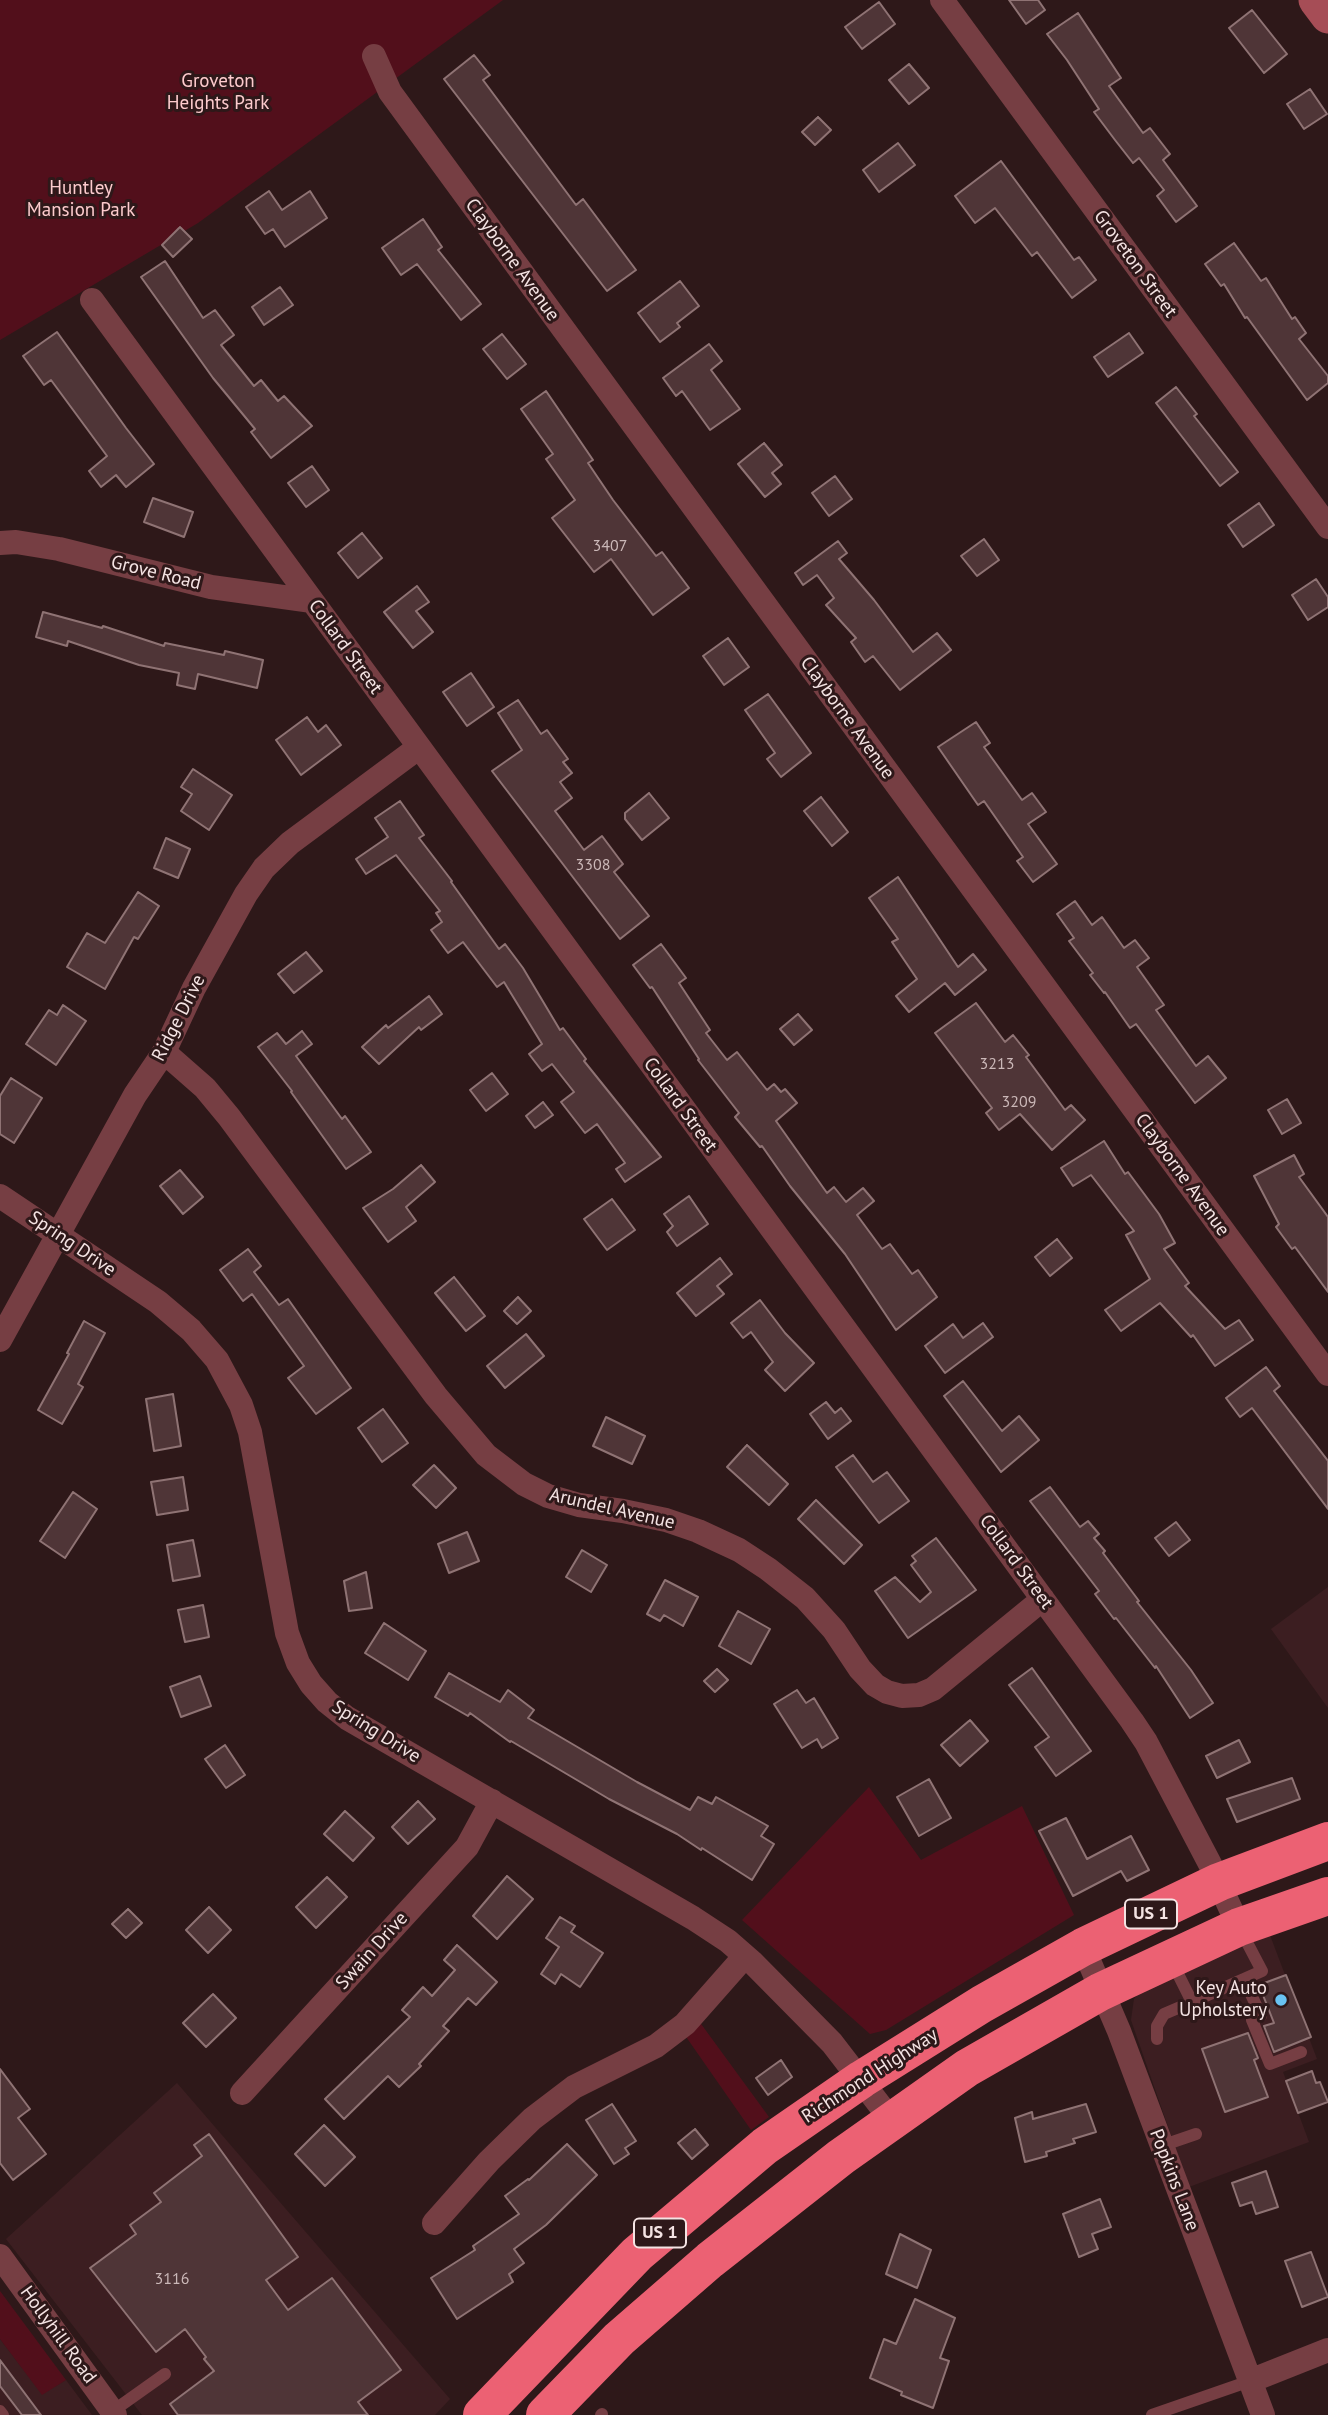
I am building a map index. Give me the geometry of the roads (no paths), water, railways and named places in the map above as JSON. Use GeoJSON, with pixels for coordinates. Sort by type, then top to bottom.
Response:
{"type":"FeatureCollection","features":[{"type":"Feature","properties":{"kind":"highway","name":"Richmond Highway"},"geometry":{"type":"LineString","coordinates":[[482,2415],[637,2254],[765,2146],[862,2079],[982,2004],[1083,1947],[1219,1882],[1328,1841]]}},
{"type":"Feature","properties":{"kind":"highway","name":"US 1"},"geometry":{"type":"LineString","coordinates":[[545,2415],[619,2339],[707,2263],[841,2157],[967,2068],[1100,1992],[1239,1927],[1328,1896]]}},
{"type":"Feature","properties":{"kind":"street","name":"Groveton Street"},"geometry":{"type":"LineString","coordinates":[[942,0],[1328,527]]}},
{"type":"Feature","properties":{"kind":"street"},"geometry":{"type":"LineString","coordinates":[[1316,0],[1328,16]]}},
{"type":"Feature","properties":{"kind":"street","name":"Clayborne Avenue"},"geometry":{"type":"LineString","coordinates":[[374,57],[390,92],[1328,1374]]}},
{"type":"Feature","properties":{"kind":"street","name":"Collard Street"},"geometry":{"type":"LineString","coordinates":[[92,300],[1146,1742],[1219,1882],[1239,1927]]}},
{"type":"Feature","properties":{"kind":"street","name":"Grove Road"},"geometry":{"type":"LineString","coordinates":[[0,543],[16,542],[60,549],[211,587],[312,601]]}},
{"type":"Feature","properties":{"kind":"street","name":"Ridge Drive"},"geometry":{"type":"LineString","coordinates":[[0,1340],[135,1095],[164,1052],[194,988],[246,894],[264,868],[290,843],[418,748]]}},
{"type":"Feature","properties":{"kind":"street","name":"Arundel Avenue"},"geometry":{"type":"LineString","coordinates":[[164,1052],[205,1088],[229,1117],[436,1396],[486,1455],[524,1484],[548,1496],[579,1505],[666,1520],[739,1550],[805,1598],[834,1630],[860,1669],[875,1685],[902,1696],[919,1695],[933,1689],[1043,1599]]}},
{"type":"Feature","properties":{"kind":"street","name":"Spring Drive"},"geometry":{"type":"LineString","coordinates":[[0,1196],[158,1302],[206,1345],[228,1377],[242,1405],[250,1432],[287,1633],[298,1663],[327,1702],[347,1718],[693,1918],[728,1941],[832,2043],[892,2121]]}},
{"type":"Feature","properties":{"kind":"street","name":"Swain Drive"},"geometry":{"type":"LineString","coordinates":[[242,2093],[467,1847],[492,1801]]}},
{"type":"Feature","properties":{"kind":"street","name":"Popkins Lane"},"geometry":{"type":"LineString","coordinates":[[1083,1947],[1100,1992],[1119,2031],[1263,2415]]}},
{"type":"Feature","properties":{"kind":"street"},"geometry":{"type":"LineString","coordinates":[[435,2223],[489,2161],[532,2119],[574,2087],[656,2046],[685,2024],[744,1956]]}},
{"type":"Feature","properties":{"kind":"street","name":"Hollyhill Road"},"geometry":{"type":"LineString","coordinates":[[0,2256],[114,2413]]}},
{"type":"Feature","properties":{"kind":"street"},"geometry":{"type":"LineString","coordinates":[[1250,2381],[1328,2350]]}},
{"type":"Feature","properties":{"kind":"lane"},"geometry":{"type":"LineString","coordinates":[[1157,2039],[1157,2026],[1164,2014],[1262,1972],[1239,1927]]}},
{"type":"Feature","properties":{"kind":"lane"},"geometry":{"type":"LineString","coordinates":[[1170,1959],[1192,2002]]}},
{"type":"Feature","properties":{"kind":"lane"},"geometry":{"type":"LineString","coordinates":[[1244,1979],[1261,2016],[1252,2020],[1270,2064],[1301,2052]]}},
{"type":"Feature","properties":{"kind":"lane"},"geometry":{"type":"LineString","coordinates":[[1161,2146],[1196,2134]]}},
{"type":"Feature","properties":{"kind":"lane"},"geometry":{"type":"LineString","coordinates":[[114,2413],[165,2374]]}},
{"type":"Feature","properties":{"kind":"lane"},"geometry":{"type":"LineString","coordinates":[[1152,2415],[1250,2381]]}},
{"type":"Feature","properties":{"kind":"place","name":"Key Auto Upholstery"},"geometry":{"type":"Point","coordinates":[1281,2000]}},
{"type":"Feature","properties":{"kind":"park label","name":"Groveton Heights Park"},"geometry":{"type":"Point","coordinates":[218,93]}},
{"type":"Feature","properties":{"kind":"park label","name":"Huntley Mansion Park"},"geometry":{"type":"Point","coordinates":[81,200]}}]}
